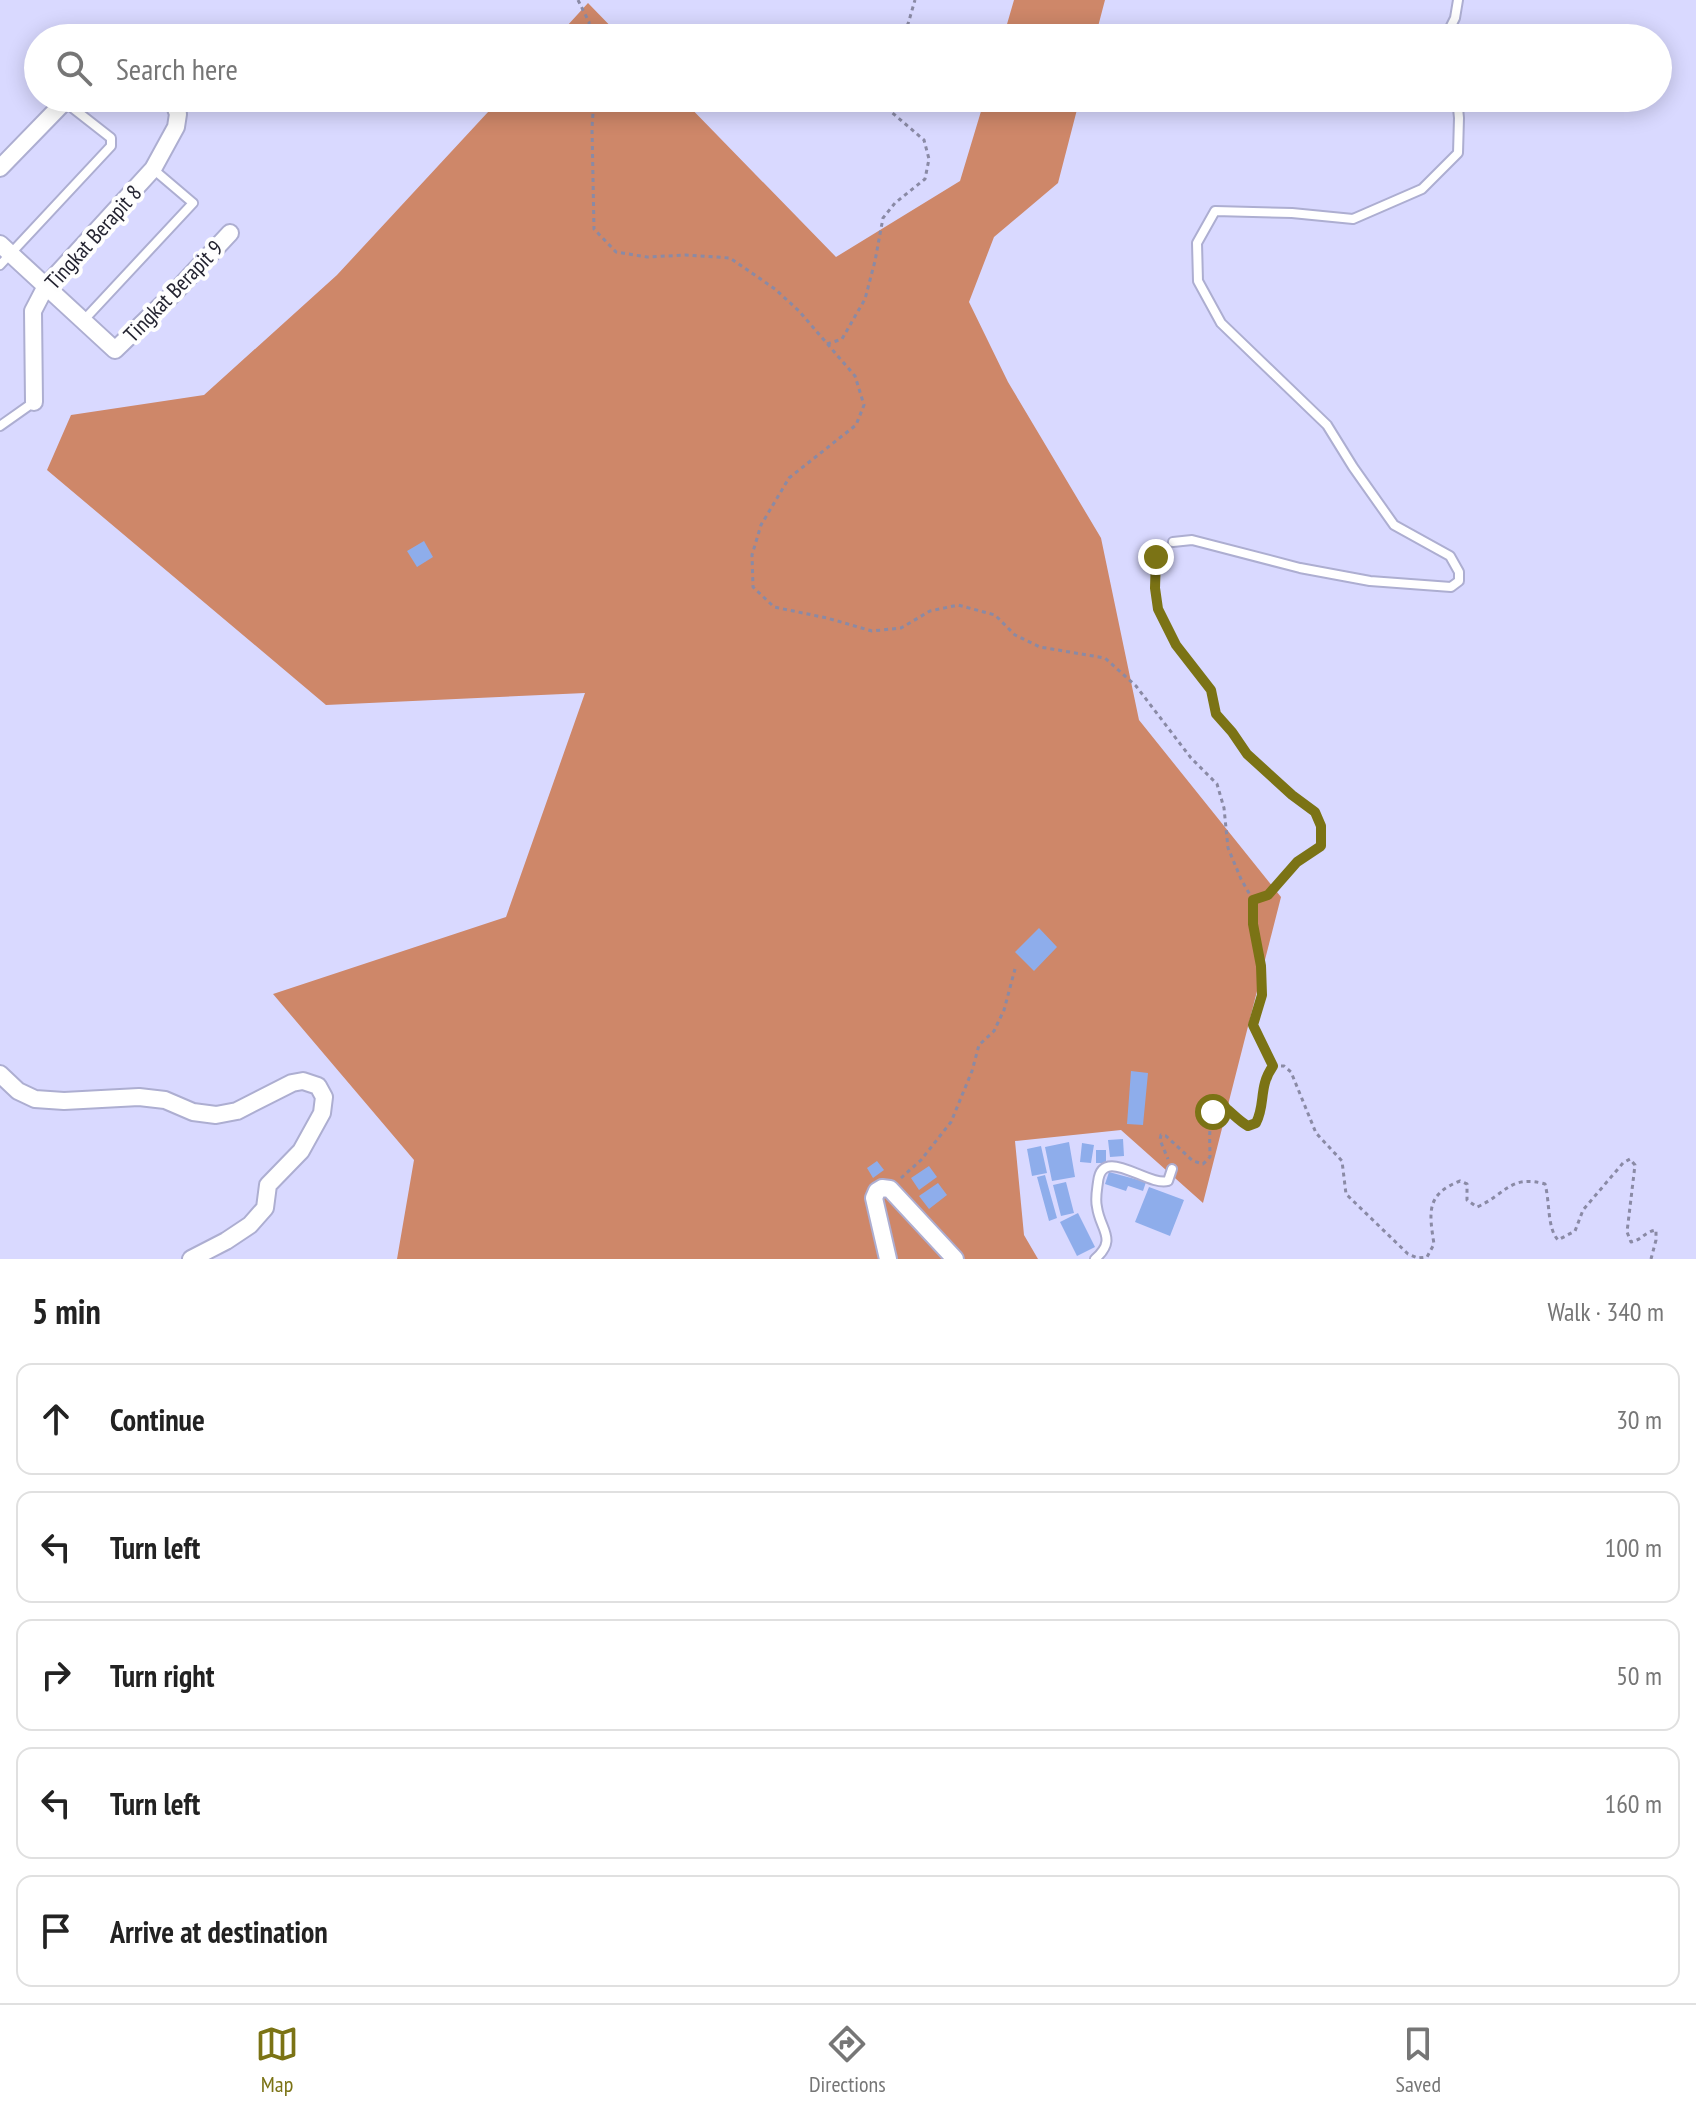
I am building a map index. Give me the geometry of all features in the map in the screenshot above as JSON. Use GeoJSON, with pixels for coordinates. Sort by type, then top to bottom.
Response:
{"type":"FeatureCollection","features":[{"type":"Feature","properties":{"kind":"street"},"geometry":{"type":"LineString","coordinates":[[0,168],[54,112]]}},
{"type":"Feature","properties":{"kind":"street","name":"Tingkat Berapit 8"},"geometry":{"type":"LineString","coordinates":[[34,402],[33,311],[46,286],[153,169],[176,127],[177,112]]}},
{"type":"Feature","properties":{"kind":"street","name":"Tingkat Berapit 9"},"geometry":{"type":"LineString","coordinates":[[83,321],[115,350],[230,233]]}},
{"type":"Feature","properties":{"kind":"street"},"geometry":{"type":"LineString","coordinates":[[4,254],[46,286],[83,321]]}},
{"type":"Feature","properties":{"kind":"street"},"geometry":{"type":"LineString","coordinates":[[0,1074],[18,1091],[35,1099],[64,1101],[139,1097],[165,1100],[193,1112],[216,1115],[237,1111],[292,1083],[303,1081],[318,1086],[324,1097],[322,1113],[301,1151],[268,1185],[265,1208],[250,1225],[191,1259]]}},
{"type":"Feature","properties":{"kind":"street"},"geometry":{"type":"LineString","coordinates":[[888,1259],[874,1198],[882,1188],[890,1189],[955,1259]]}},
{"type":"Feature","properties":{"kind":"lane"},"geometry":{"type":"LineString","coordinates":[[1452,24],[1458,0]]}},
{"type":"Feature","properties":{"kind":"lane"},"geometry":{"type":"LineString","coordinates":[[4,254],[111,146],[111,138],[80,112]]}},
{"type":"Feature","properties":{"kind":"lane"},"geometry":{"type":"LineString","coordinates":[[1173,542],[1192,540],[1300,568],[1370,581],[1451,587],[1459,581],[1459,572],[1450,556],[1394,525],[1327,425],[1221,323],[1198,281],[1197,243],[1215,211],[1292,213],[1353,219],[1422,189],[1458,153],[1458,112]]}},
{"type":"Feature","properties":{"kind":"lane"},"geometry":{"type":"LineString","coordinates":[[83,321],[193,203],[153,169]]}},
{"type":"Feature","properties":{"kind":"lane"},"geometry":{"type":"LineString","coordinates":[[0,426],[34,402]]}},
{"type":"Feature","properties":{"kind":"lane"},"geometry":{"type":"LineString","coordinates":[[1095,1259],[1107,1244],[1096,1205],[1098,1176],[1104,1169],[1114,1166],[1127,1168],[1160,1183],[1168,1181],[1172,1169]]}},
{"type":"Feature","properties":{"kind":"path"},"geometry":{"type":"LineString","coordinates":[[578,0],[589,24]]}},
{"type":"Feature","properties":{"kind":"path"},"geometry":{"type":"LineString","coordinates":[[908,24],[915,0]]}},
{"type":"Feature","properties":{"kind":"path"},"geometry":{"type":"LineString","coordinates":[[593,112],[594,229],[616,252],[647,257],[686,255],[730,258],[775,289],[799,311],[855,376],[864,405],[856,425],[789,478],[761,525],[752,555],[753,587],[774,607],[872,631],[901,628],[930,611],[958,605],[995,615],[1015,635],[1040,647],[1105,658],[1136,686],[1191,758],[1217,784],[1224,808],[1228,848],[1253,900],[1262,995],[1253,1025],[1273,1066]]}},
{"type":"Feature","properties":{"kind":"path"},"geometry":{"type":"LineString","coordinates":[[827,344],[842,339],[865,299],[883,218],[895,203],[925,179],[929,159],[924,140],[893,112]]}},
{"type":"Feature","properties":{"kind":"path"},"geometry":{"type":"LineString","coordinates":[[1173,542],[1160,550],[1156,557],[1155,588],[1158,609],[1176,645],[1211,690],[1216,714],[1247,754],[1315,812],[1321,826],[1321,846],[1297,862],[1268,895],[1253,900]]}},
{"type":"Feature","properties":{"kind":"path"},"geometry":{"type":"LineString","coordinates":[[890,1189],[921,1160],[951,1122],[979,1045],[994,1031],[1004,1010],[1015,969]]}},
{"type":"Feature","properties":{"kind":"path"},"geometry":{"type":"LineString","coordinates":[[1172,1169],[1160,1140],[1161,1135],[1193,1161],[1203,1164],[1210,1157],[1210,1126],[1219,1103],[1240,1122],[1248,1126],[1256,1123],[1260,1116],[1263,1086],[1273,1066]]}},
{"type":"Feature","properties":{"kind":"path"},"geometry":{"type":"LineString","coordinates":[[1273,1066],[1284,1066],[1291,1072],[1316,1133],[1342,1161],[1346,1194],[1408,1254],[1427,1257],[1434,1244],[1433,1204],[1443,1187],[1460,1181],[1467,1184],[1467,1200],[1477,1207],[1490,1202],[1510,1184],[1531,1180],[1545,1184],[1551,1232],[1558,1240],[1575,1231],[1583,1210],[1623,1163],[1630,1159],[1635,1165],[1627,1232],[1631,1242],[1638,1241],[1648,1231],[1656,1230],[1651,1259]]}},
{"type":"Feature","properties":{"kind":"shaded area"},"geometry":{"type":"Polygon","coordinates":[[[1014,0],[1105,0],[1099,24],[1007,24],[1014,0]]]}},
{"type":"Feature","properties":{"kind":"shaded area"},"geometry":{"type":"Polygon","coordinates":[[[588,3],[608,24],[569,24],[588,3]]]}},
{"type":"Feature","properties":{"kind":"shaded area"},"geometry":{"type":"Polygon","coordinates":[[[488,112],[695,112],[836,257],[960,181],[981,112],[1076,112],[1058,183],[994,237],[969,302],[1008,382],[1101,538],[1139,720],[1281,897],[1203,1203],[1121,1130],[1015,1141],[1024,1235],[1038,1259],[397,1259],[414,1160],[273,994],[506,917],[585,693],[326,705],[47,470],[71,415],[204,395],[337,275],[488,112]]]}},
{"type":"Feature","properties":{"kind":"building"},"geometry":{"type":"Polygon","coordinates":[[[424,541],[433,557],[417,567],[407,551],[424,541]]]}},
{"type":"Feature","properties":{"kind":"building"},"geometry":{"type":"Polygon","coordinates":[[[1039,928],[1057,947],[1034,971],[1015,952],[1039,928]]]}},
{"type":"Feature","properties":{"kind":"building"},"geometry":{"type":"Polygon","coordinates":[[[1131,1071],[1148,1073],[1143,1125],[1127,1124],[1131,1071]]]}},
{"type":"Feature","properties":{"kind":"building"},"geometry":{"type":"Polygon","coordinates":[[[1123,1139],[1124,1156],[1110,1157],[1108,1140],[1123,1139]]]}},
{"type":"Feature","properties":{"kind":"building"},"geometry":{"type":"Polygon","coordinates":[[[1069,1142],[1075,1177],[1052,1181],[1045,1147],[1069,1142]]]}},
{"type":"Feature","properties":{"kind":"building"},"geometry":{"type":"Polygon","coordinates":[[[1082,1143],[1094,1145],[1091,1163],[1080,1162],[1082,1143]]]}},
{"type":"Feature","properties":{"kind":"building"},"geometry":{"type":"Polygon","coordinates":[[[1041,1146],[1047,1173],[1032,1176],[1027,1149],[1041,1146]]]}},
{"type":"Feature","properties":{"kind":"building"},"geometry":{"type":"Polygon","coordinates":[[[1096,1150],[1106,1150],[1106,1163],[1096,1163],[1096,1150]]]}},
{"type":"Feature","properties":{"kind":"building"},"geometry":{"type":"Polygon","coordinates":[[[877,1161],[884,1170],[873,1178],[867,1168],[877,1161]]]}},
{"type":"Feature","properties":{"kind":"building"},"geometry":{"type":"Polygon","coordinates":[[[929,1166],[937,1177],[919,1190],[911,1178],[929,1166]]]}},
{"type":"Feature","properties":{"kind":"building"},"geometry":{"type":"Polygon","coordinates":[[[1109,1172],[1146,1182],[1143,1191],[1128,1186],[1126,1191],[1105,1184],[1109,1172]]]}},
{"type":"Feature","properties":{"kind":"building"},"geometry":{"type":"Polygon","coordinates":[[[1045,1175],[1057,1218],[1049,1221],[1037,1177],[1045,1175]]]}},
{"type":"Feature","properties":{"kind":"building"},"geometry":{"type":"Polygon","coordinates":[[[1066,1182],[1074,1213],[1061,1216],[1053,1185],[1066,1182]]]}},
{"type":"Feature","properties":{"kind":"building"},"geometry":{"type":"Polygon","coordinates":[[[938,1183],[947,1195],[929,1209],[919,1196],[938,1183]]]}},
{"type":"Feature","properties":{"kind":"building"},"geometry":{"type":"Polygon","coordinates":[[[1149,1187],[1184,1200],[1170,1236],[1135,1222],[1149,1187]]]}},
{"type":"Feature","properties":{"kind":"building"},"geometry":{"type":"Polygon","coordinates":[[[1078,1213],[1095,1247],[1077,1256],[1060,1222],[1078,1213]]]}},
{"type":"Feature","properties":{"kind":"route"},"geometry":{"type":"LineString","coordinates":[[1156,557],[1158,609],[1176,645],[1211,690],[1216,714],[1247,754],[1315,812],[1321,826],[1321,846],[1297,862],[1268,895],[1253,900],[1262,995],[1253,1025],[1273,1066],[1263,1086],[1260,1116],[1256,1123],[1248,1126],[1219,1103],[1213,1112]]}}]}
